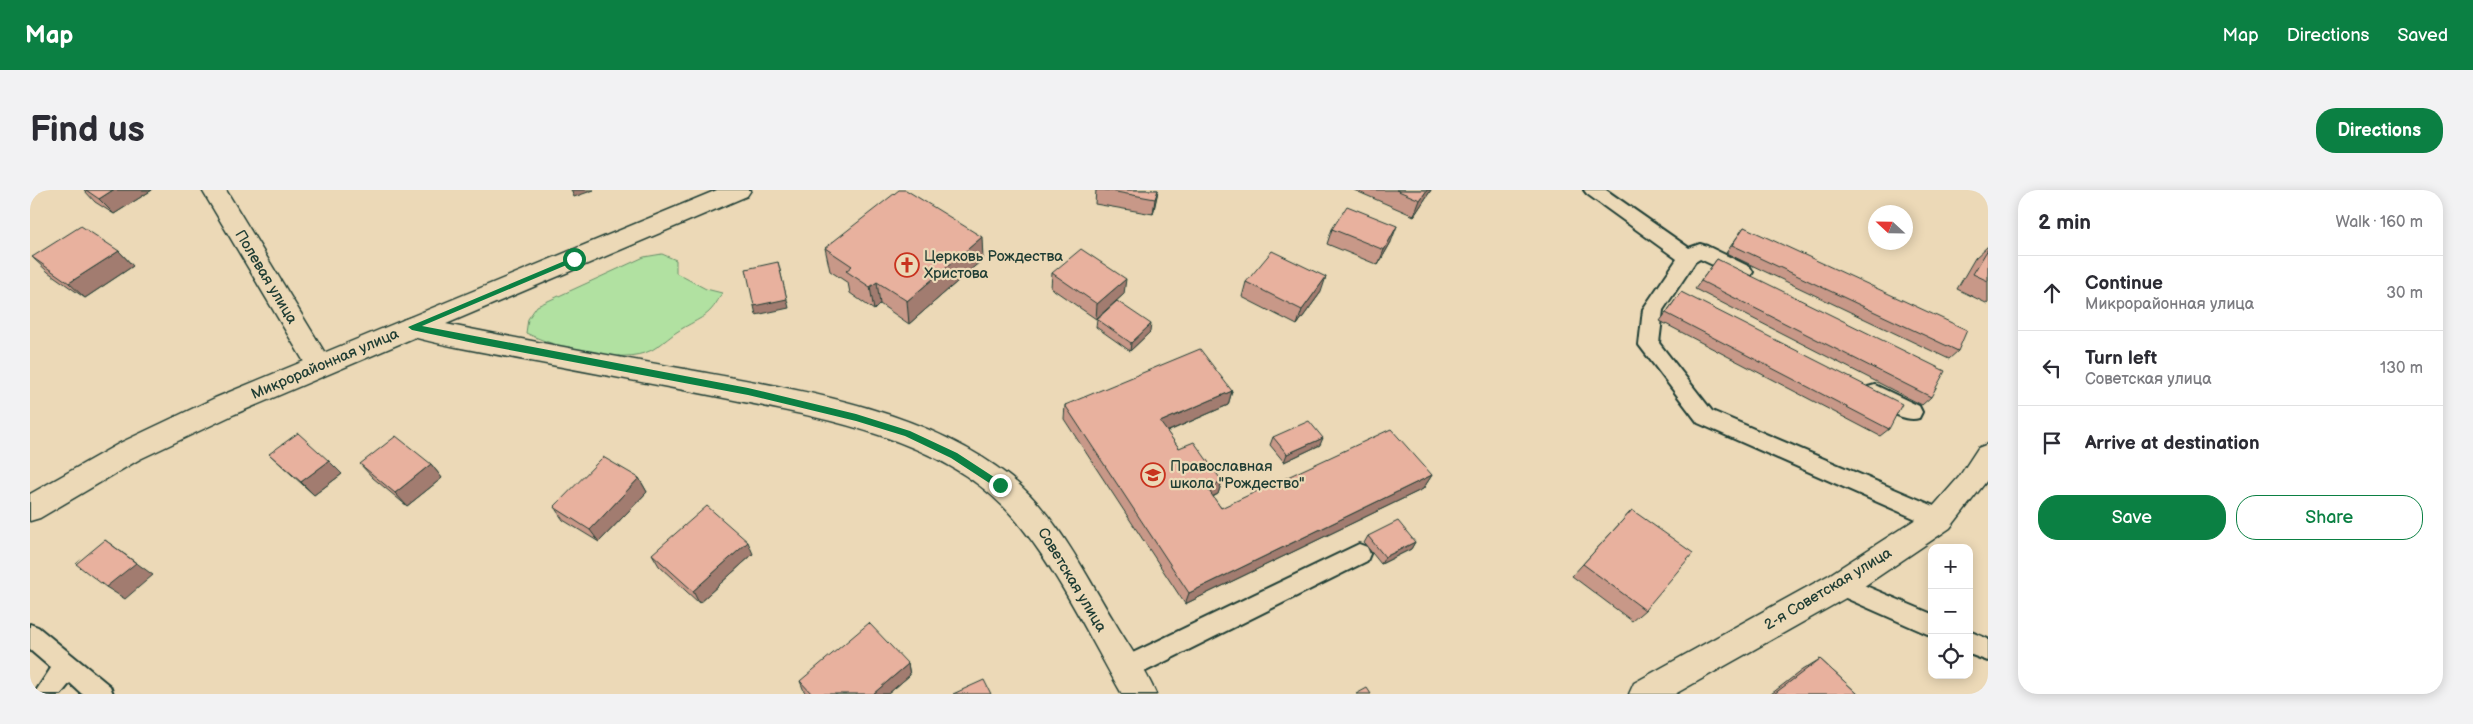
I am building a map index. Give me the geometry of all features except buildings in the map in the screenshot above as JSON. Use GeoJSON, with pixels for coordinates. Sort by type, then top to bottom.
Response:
{"type":"FeatureCollection","features":[{"type":"Feature","properties":{"kind":"street","name":"Полевая улица"},"geometry":{"type":"LineString","coordinates":[[214,190],[319,365]]}},
{"type":"Feature","properties":{"kind":"street","name":"Микрорайонная улица"},"geometry":{"type":"LineString","coordinates":[[30,509],[130,451],[319,365],[739,190]]}},
{"type":"Feature","properties":{"kind":"street","name":"Советская улица"},"geometry":{"type":"LineString","coordinates":[[412,327],[766,396],[856,418],[907,433],[954,455],[1000,485],[1041,527],[1140,694]]}},
{"type":"Feature","properties":{"kind":"street","name":"2-я Советская улица"},"geometry":{"type":"LineString","coordinates":[[1648,694],[1840,585],[1940,519],[1969,484],[1988,456]]}},
{"type":"Feature","properties":{"kind":"lane"},"geometry":{"type":"LineString","coordinates":[[1593,190],[1688,257]]}},
{"type":"Feature","properties":{"kind":"lane"},"geometry":{"type":"LineString","coordinates":[[1762,282],[1700,251],[1688,257],[1676,292],[1653,309],[1649,345],[1705,417],[1940,519]]}},
{"type":"Feature","properties":{"kind":"lane"},"geometry":{"type":"LineString","coordinates":[[1860,385],[1912,412]]}},
{"type":"Feature","properties":{"kind":"lane"},"geometry":{"type":"LineString","coordinates":[[1125,669],[1359,554]]}},
{"type":"Feature","properties":{"kind":"lane"},"geometry":{"type":"LineString","coordinates":[[1840,585],[1928,623]]}},
{"type":"Feature","properties":{"kind":"lane"},"geometry":{"type":"LineString","coordinates":[[30,635],[101,694]]}},
{"type":"Feature","properties":{"kind":"lane"},"geometry":{"type":"LineString","coordinates":[[1973,644],[1988,650]]}},
{"type":"Feature","properties":{"kind":"lane"},"geometry":{"type":"LineString","coordinates":[[46,694],[68,666]]}},
{"type":"Feature","properties":{"kind":"green space"},"geometry":{"type":"Polygon","coordinates":[[[662,254],[676,260],[676,273],[706,289],[722,293],[706,315],[679,330],[652,350],[639,354],[606,356],[571,349],[526,333],[528,319],[537,306],[644,257],[662,254]]]}},
{"type":"Feature","properties":{"kind":"place","name":"Церковь Рождества Христова"},"geometry":{"type":"Point","coordinates":[907,265]}},
{"type":"Feature","properties":{"kind":"place","name":"Православная школа \"Рождество\""},"geometry":{"type":"Point","coordinates":[1153,475]}},
{"type":"Feature","properties":{"kind":"route"},"geometry":{"type":"LineString","coordinates":[[574,259],[412,327],[748,392],[856,418],[907,433],[954,455],[1000,485]]}}]}
